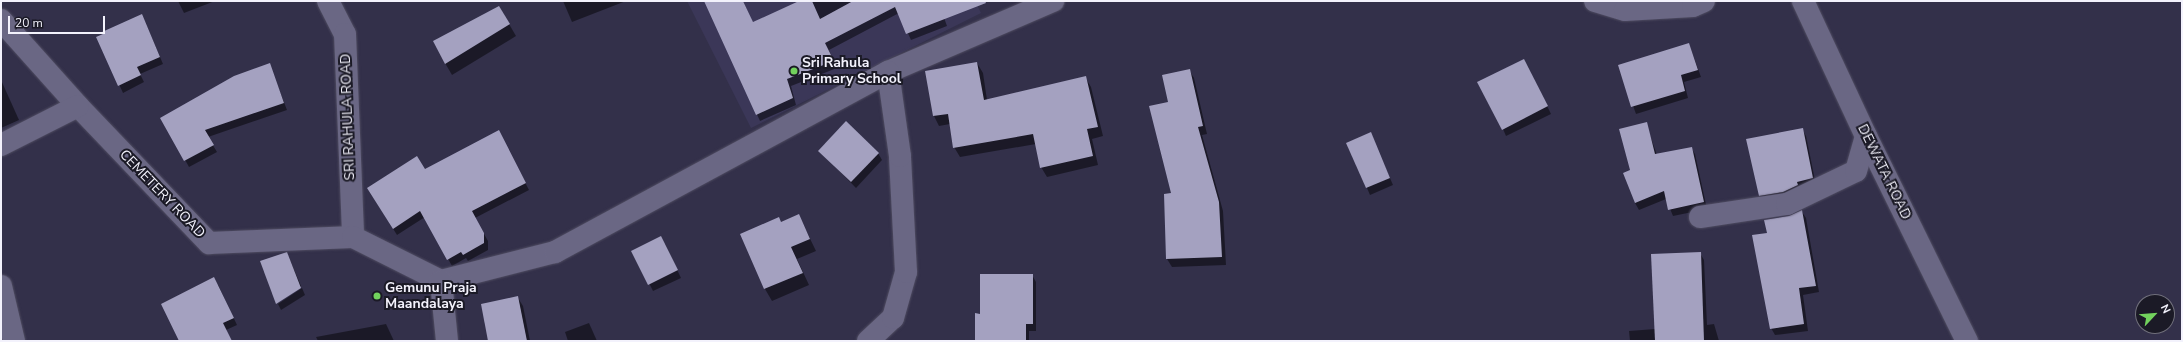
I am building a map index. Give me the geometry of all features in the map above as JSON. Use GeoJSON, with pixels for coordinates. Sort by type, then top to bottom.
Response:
{"type":"FeatureCollection","features":[{"type":"Feature","properties":{"kind":"street","name":"SRI RAHULA ROAD"},"geometry":{"type":"LineString","coordinates":[[328,1],[345,34],[353,237]]}},
{"type":"Feature","properties":{"kind":"street"},"geometry":{"type":"LineString","coordinates":[[447,341],[441,281],[555,252],[888,72],[1053,1]]}},
{"type":"Feature","properties":{"kind":"street"},"geometry":{"type":"LineString","coordinates":[[1595,1],[1625,10],[1693,6],[1704,1]]}},
{"type":"Feature","properties":{"kind":"street","name":"DEWATA ROAD"},"geometry":{"type":"LineString","coordinates":[[1803,1],[1866,136],[1967,341]]}},
{"type":"Feature","properties":{"kind":"street","name":"CEMETERY ROAD"},"geometry":{"type":"LineString","coordinates":[[1,20],[78,106],[209,243],[353,237],[441,281]]}},
{"type":"Feature","properties":{"kind":"street"},"geometry":{"type":"LineString","coordinates":[[868,341],[893,318],[906,272],[900,156],[888,72]]}},
{"type":"Feature","properties":{"kind":"street"},"geometry":{"type":"LineString","coordinates":[[1,145],[78,106]]}},
{"type":"Feature","properties":{"kind":"street"},"geometry":{"type":"LineString","coordinates":[[1700,217],[1787,204],[1856,171],[1866,136]]}},
{"type":"Feature","properties":{"kind":"street"},"geometry":{"type":"LineString","coordinates":[[1,286],[14,341]]}},
{"type":"Feature","properties":{"kind":"shaded area","name":"Sri Rahula Primary School"},"geometry":{"type":"Polygon","coordinates":[[[687,1],[975,1],[981,13],[751,128],[687,1]]]}},
{"type":"Feature","properties":{"kind":"building"},"geometry":{"type":"Polygon","coordinates":[[[704,1],[743,1],[753,22],[799,1],[812,1],[820,19],[853,1],[985,1],[986,3],[906,34],[895,7],[825,43],[834,61],[787,79],[793,98],[756,115],[704,1]]]}},
{"type":"Feature","properties":{"kind":"building"},"geometry":{"type":"Polygon","coordinates":[[[499,6],[510,24],[445,64],[433,41],[499,6]]]}},
{"type":"Feature","properties":{"kind":"building"},"geometry":{"type":"Polygon","coordinates":[[[142,14],[160,57],[137,67],[141,75],[118,86],[96,37],[103,34],[102,32],[142,14]]]}},
{"type":"Feature","properties":{"kind":"building"},"geometry":{"type":"Polygon","coordinates":[[[1689,43],[1698,70],[1681,75],[1685,91],[1631,107],[1618,65],[1689,43]]]}},
{"type":"Feature","properties":{"kind":"building"},"geometry":{"type":"Polygon","coordinates":[[[1524,59],[1548,106],[1502,130],[1477,82],[1524,59]]]}},
{"type":"Feature","properties":{"kind":"building"},"geometry":{"type":"Polygon","coordinates":[[[977,62],[984,100],[1086,76],[1098,127],[1087,129],[1093,156],[1040,168],[1033,134],[953,148],[948,114],[933,116],[925,71],[977,62]]]}},
{"type":"Feature","properties":{"kind":"building"},"geometry":{"type":"Polygon","coordinates":[[[270,63],[284,103],[205,130],[214,145],[184,161],[160,118],[234,76],[270,63]]]}},
{"type":"Feature","properties":{"kind":"building"},"geometry":{"type":"Polygon","coordinates":[[[1190,69],[1203,126],[1198,127],[1219,202],[1222,257],[1166,259],[1164,194],[1171,193],[1149,106],[1168,102],[1162,75],[1190,69]]]}},
{"type":"Feature","properties":{"kind":"building"},"geometry":{"type":"Polygon","coordinates":[[[846,121],[879,153],[851,182],[818,151],[846,121]]]}},
{"type":"Feature","properties":{"kind":"building"},"geometry":{"type":"Polygon","coordinates":[[[1647,122],[1655,154],[1692,147],[1704,202],[1668,210],[1664,191],[1635,203],[1623,173],[1630,170],[1619,129],[1647,122]]]}},
{"type":"Feature","properties":{"kind":"building"},"geometry":{"type":"Polygon","coordinates":[[[1803,128],[1813,178],[1797,182],[1798,185],[1783,192],[1759,196],[1746,139],[1803,128]]]}},
{"type":"Feature","properties":{"kind":"building"},"geometry":{"type":"Polygon","coordinates":[[[499,130],[526,183],[472,211],[484,233],[484,243],[463,255],[461,252],[447,260],[420,211],[393,229],[367,188],[417,156],[425,169],[499,130]]]}},
{"type":"Feature","properties":{"kind":"building"},"geometry":{"type":"Polygon","coordinates":[[[1371,132],[1390,178],[1366,188],[1346,143],[1371,132]]]}},
{"type":"Feature","properties":{"kind":"building"},"geometry":{"type":"Polygon","coordinates":[[[1802,210],[1816,286],[1799,288],[1804,324],[1770,329],[1752,235],[1767,233],[1764,220],[1789,216],[1802,210]]]}},
{"type":"Feature","properties":{"kind":"building"},"geometry":{"type":"Polygon","coordinates":[[[799,214],[810,239],[791,247],[803,273],[764,289],[740,234],[779,217],[781,222],[799,214]]]}},
{"type":"Feature","properties":{"kind":"building"},"geometry":{"type":"Polygon","coordinates":[[[661,236],[678,270],[648,285],[631,251],[661,236]]]}},
{"type":"Feature","properties":{"kind":"building"},"geometry":{"type":"Polygon","coordinates":[[[287,252],[301,288],[276,304],[260,261],[287,252]]]}},
{"type":"Feature","properties":{"kind":"building"},"geometry":{"type":"Polygon","coordinates":[[[1701,252],[1704,341],[1655,341],[1651,254],[1701,252]]]}},
{"type":"Feature","properties":{"kind":"building"},"geometry":{"type":"Polygon","coordinates":[[[980,274],[1033,274],[1033,324],[1026,324],[1026,341],[975,341],[975,313],[980,314],[980,274]]]}},
{"type":"Feature","properties":{"kind":"building"},"geometry":{"type":"Polygon","coordinates":[[[214,277],[234,318],[223,323],[232,341],[179,341],[161,304],[214,277]]]}},
{"type":"Feature","properties":{"kind":"building"},"geometry":{"type":"Polygon","coordinates":[[[518,296],[527,341],[488,341],[481,304],[518,296]]]}},
{"type":"Feature","properties":{"kind":"place","name":"Sri Rahula Primary School"},"geometry":{"type":"Point","coordinates":[794,71]}},
{"type":"Feature","properties":{"kind":"place","name":"Gemunu Praja Maandalaya"},"geometry":{"type":"Point","coordinates":[377,296]}}]}
